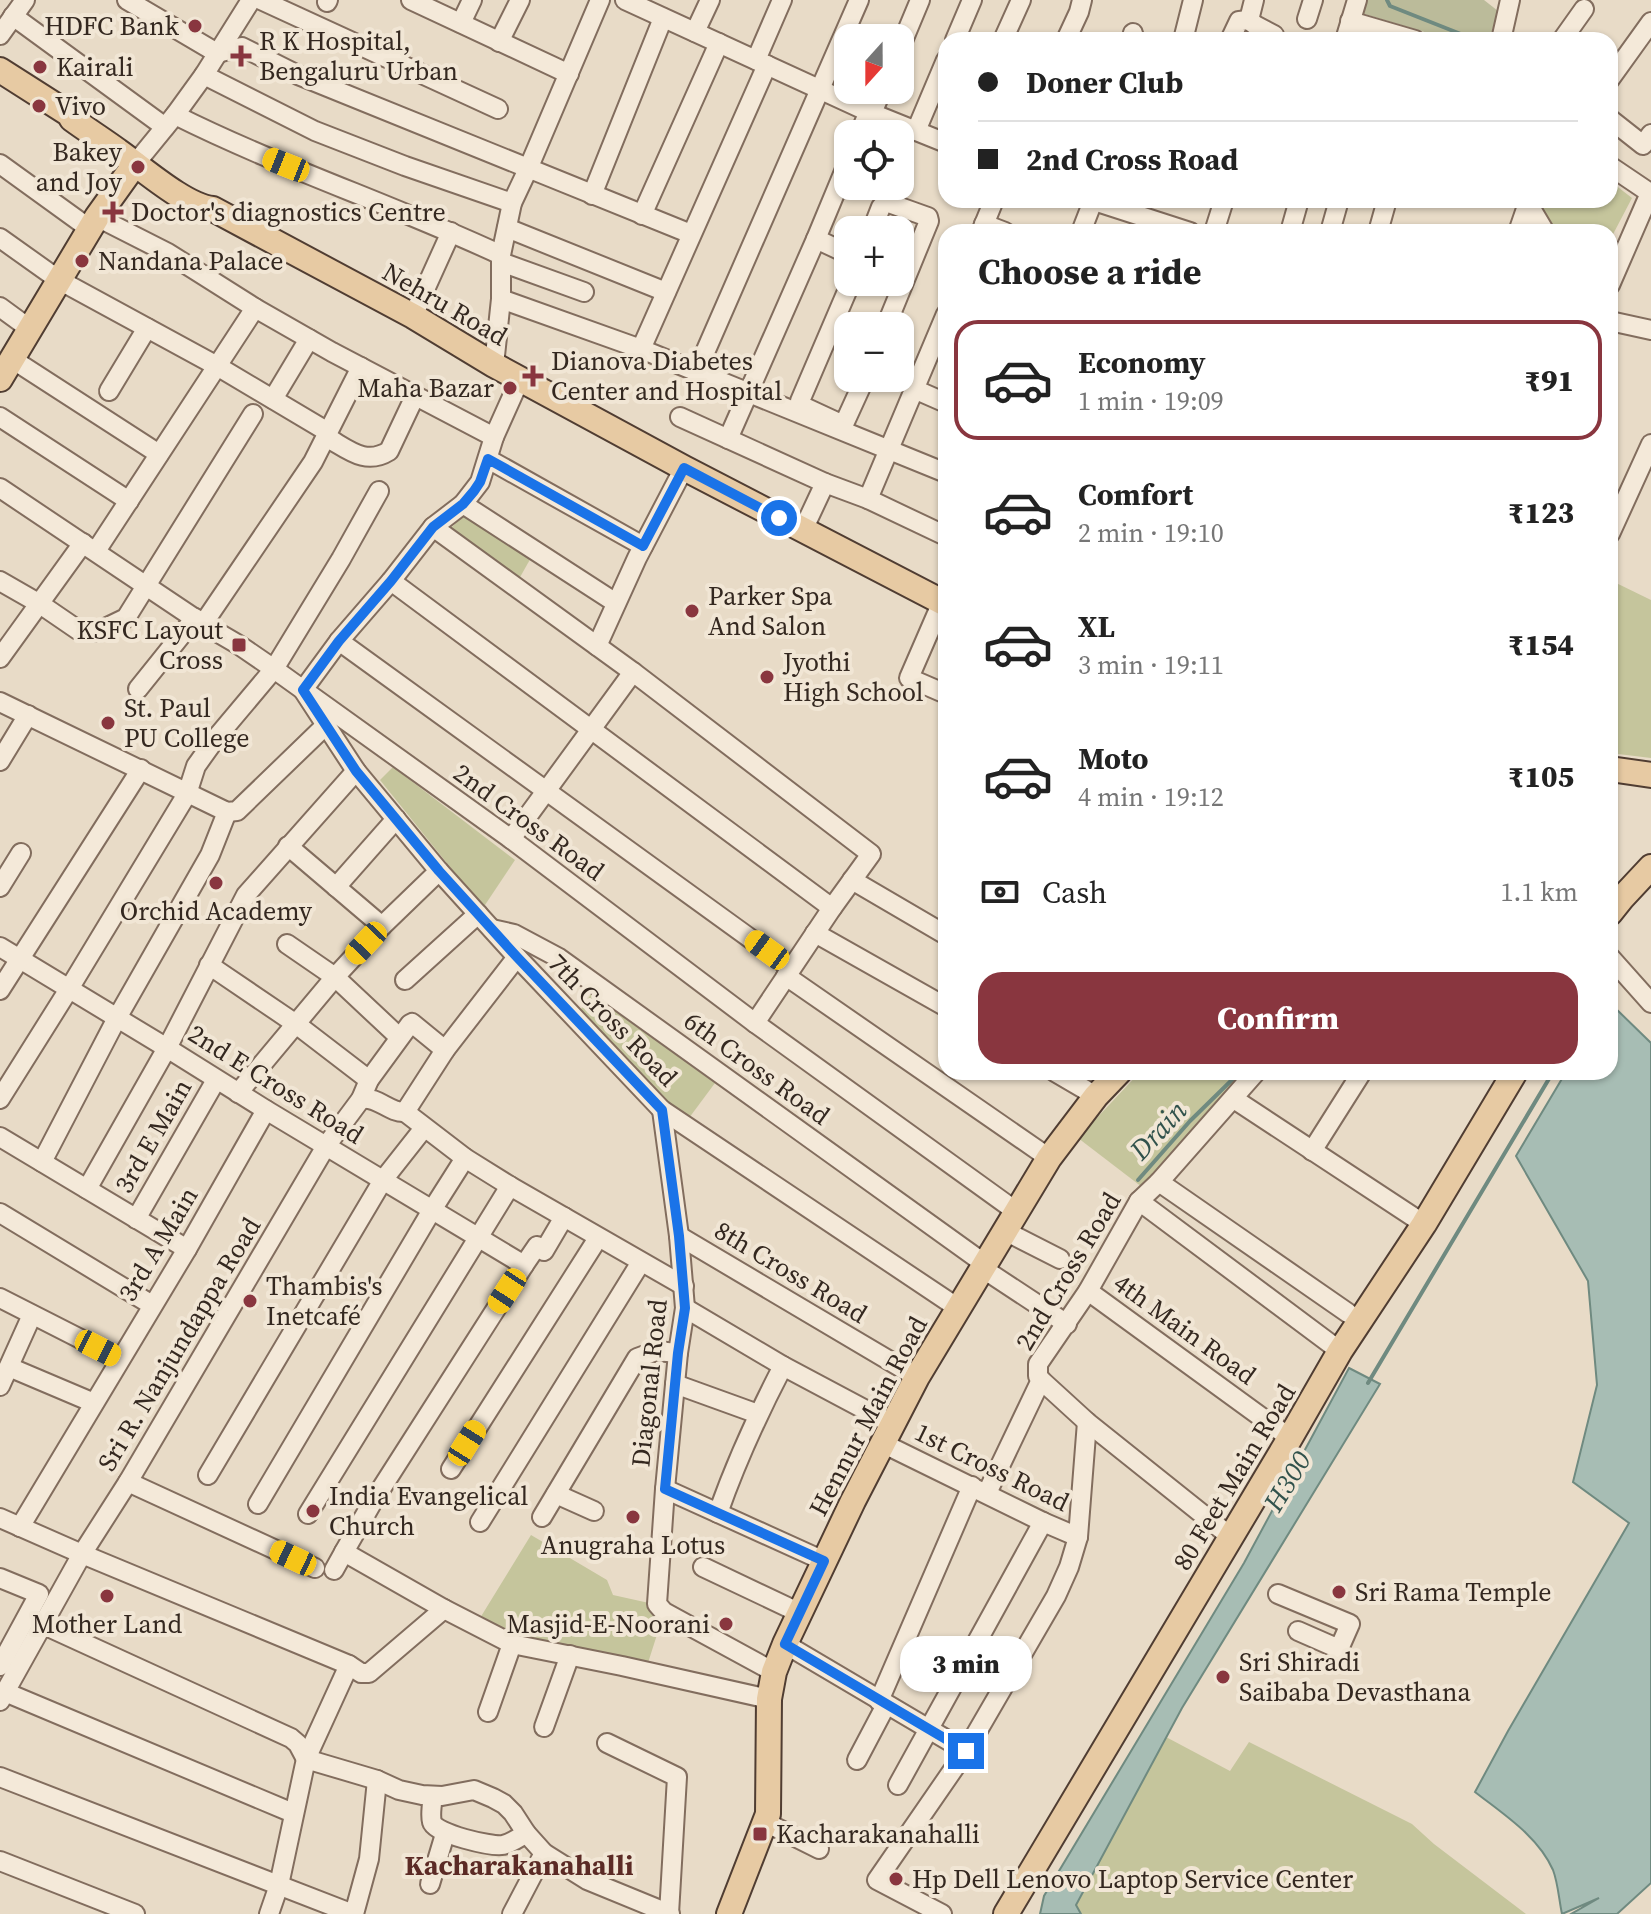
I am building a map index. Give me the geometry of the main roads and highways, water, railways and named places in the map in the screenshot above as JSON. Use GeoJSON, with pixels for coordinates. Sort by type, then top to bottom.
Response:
{"type":"FeatureCollection","features":[{"type":"Feature","properties":{"kind":"main road","name":"Nehru Road"},"geometry":{"type":"LineString","coordinates":[[0,70],[138,160],[153,178],[199,206],[213,209],[413,316],[494,365],[684,468],[938,600]]}},
{"type":"Feature","properties":{"kind":"main road"},"geometry":{"type":"LineString","coordinates":[[6,369],[94,223],[138,160]]}},
{"type":"Feature","properties":{"kind":"main road"},"geometry":{"type":"LineString","coordinates":[[1618,770],[1651,775]]}},
{"type":"Feature","properties":{"kind":"main road"},"geometry":{"type":"LineString","coordinates":[[1618,885],[1637,862],[1651,853]]}},
{"type":"Feature","properties":{"kind":"main road"},"geometry":{"type":"LineString","coordinates":[[1618,903],[1651,867]]}},
{"type":"Feature","properties":{"kind":"main road","name":"Hennur Main Road"},"geometry":{"type":"LineString","coordinates":[[729,1914],[768,1814],[769,1699],[774,1672],[785,1644],[917,1377],[1049,1158],[1111,1080]]}},
{"type":"Feature","properties":{"kind":"main road","name":"80 Feet Main Road"},"geometry":{"type":"LineString","coordinates":[[1334,1346],[1348,1313],[1419,1220],[1465,1124],[1493,1080]]}},
{"type":"Feature","properties":{"kind":"main road","name":"80 Feet Main Road"},"geometry":{"type":"LineString","coordinates":[[1006,1914],[1334,1346],[1510,1080]]}},
{"type":"Feature","properties":{"kind":"main road","name":"80 Feet Main Road"},"geometry":{"type":"LineString","coordinates":[[990,1914],[1136,1665],[1227,1534]]}},
{"type":"Feature","properties":{"kind":"waterway","name":"H300"},"geometry":{"type":"LineString","coordinates":[[1387,0],[1390,6],[1456,32]]}},
{"type":"Feature","properties":{"kind":"waterway","name":"Drain"},"geometry":{"type":"LineString","coordinates":[[1138,1180],[1190,1121],[1232,1080]]}},
{"type":"Feature","properties":{"kind":"waterway","name":"H300"},"geometry":{"type":"LineString","coordinates":[[1368,1383],[1548,1080]]}},
{"type":"Feature","properties":{"kind":"place","name":"HDFC Bank"},"geometry":{"type":"Point","coordinates":[195,26]}},
{"type":"Feature","properties":{"kind":"place","name":"R K Hospital, Bengaluru Urban"},"geometry":{"type":"Point","coordinates":[241,56]}},
{"type":"Feature","properties":{"kind":"place","name":"Kairali"},"geometry":{"type":"Point","coordinates":[40,67]}},
{"type":"Feature","properties":{"kind":"place","name":"Vivo"},"geometry":{"type":"Point","coordinates":[39,106]}},
{"type":"Feature","properties":{"kind":"place","name":"Bakey and Joy"},"geometry":{"type":"Point","coordinates":[138,167]}},
{"type":"Feature","properties":{"kind":"place","name":"Doctor's diagnostics Centre"},"geometry":{"type":"Point","coordinates":[113,212]}},
{"type":"Feature","properties":{"kind":"place","name":"Nandana Palace"},"geometry":{"type":"Point","coordinates":[82,261]}},
{"type":"Feature","properties":{"kind":"place","name":"Dianova Diabetes Center and Hospital"},"geometry":{"type":"Point","coordinates":[533,376]}},
{"type":"Feature","properties":{"kind":"place","name":"Maha Bazar"},"geometry":{"type":"Point","coordinates":[510,388]}},
{"type":"Feature","properties":{"kind":"place","name":"Parker Spa And Salon"},"geometry":{"type":"Point","coordinates":[692,611]}},
{"type":"Feature","properties":{"kind":"place","name":"KSFC Layout Cross"},"geometry":{"type":"Point","coordinates":[239,645]}},
{"type":"Feature","properties":{"kind":"place","name":"Jyothi High School"},"geometry":{"type":"Point","coordinates":[767,677]}},
{"type":"Feature","properties":{"kind":"place","name":"St. Paul PU College"},"geometry":{"type":"Point","coordinates":[108,723]}},
{"type":"Feature","properties":{"kind":"place","name":"Orchid Academy"},"geometry":{"type":"Point","coordinates":[216,883]}},
{"type":"Feature","properties":{"kind":"place","name":"Thambis's Inetcafé"},"geometry":{"type":"Point","coordinates":[250,1301]}},
{"type":"Feature","properties":{"kind":"place","name":"India Evangelical Church"},"geometry":{"type":"Point","coordinates":[313,1511]}},
{"type":"Feature","properties":{"kind":"place","name":"Anugraha Lotus"},"geometry":{"type":"Point","coordinates":[633,1517]}},
{"type":"Feature","properties":{"kind":"place","name":"Sri Rama Temple"},"geometry":{"type":"Point","coordinates":[1339,1592]}},
{"type":"Feature","properties":{"kind":"place","name":"Mother Land"},"geometry":{"type":"Point","coordinates":[107,1596]}},
{"type":"Feature","properties":{"kind":"place","name":"Masjid-E-Noorani"},"geometry":{"type":"Point","coordinates":[726,1624]}},
{"type":"Feature","properties":{"kind":"place","name":"Sri Shiradi Saibaba Devasthana"},"geometry":{"type":"Point","coordinates":[1223,1677]}},
{"type":"Feature","properties":{"kind":"place","name":"Kacharakanahalli"},"geometry":{"type":"Point","coordinates":[760,1834]}},
{"type":"Feature","properties":{"kind":"place","name":"Hp Dell Lenovo Laptop Service Center"},"geometry":{"type":"Point","coordinates":[896,1879]}},
{"type":"Feature","properties":{"kind":"district","name":"Kacharakanahalli"},"geometry":{"type":"Point","coordinates":[519,1865]}}]}
